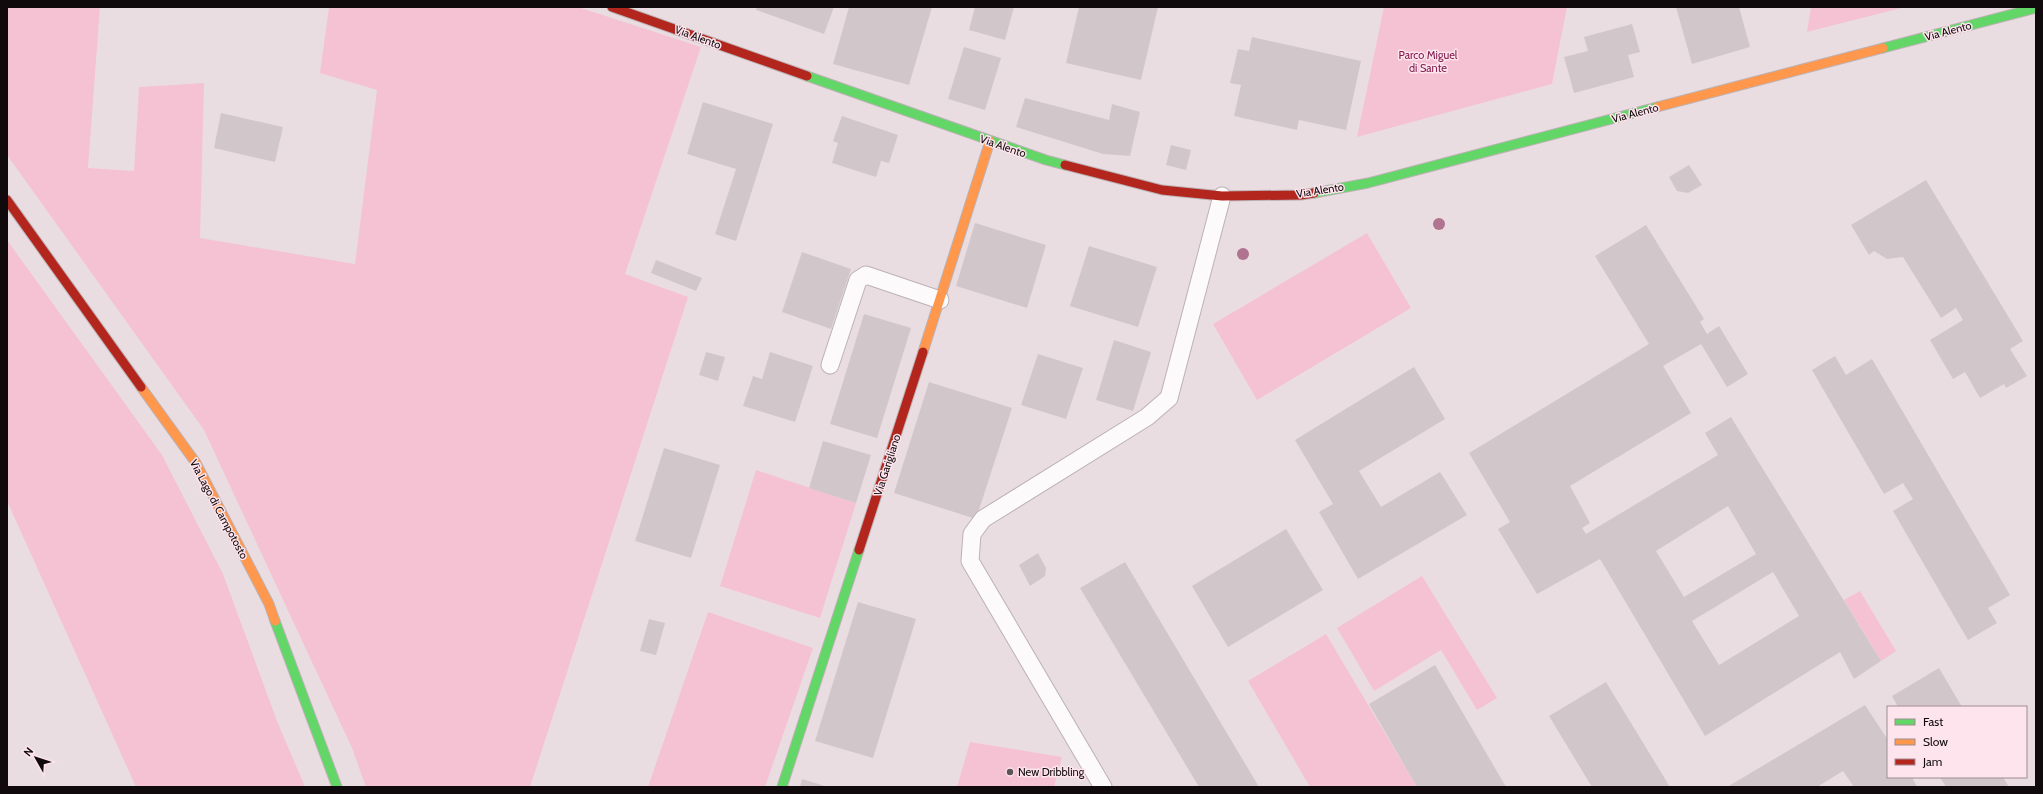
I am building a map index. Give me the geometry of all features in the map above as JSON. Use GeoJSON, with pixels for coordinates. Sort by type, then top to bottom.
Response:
{"type":"FeatureCollection","features":[{"type":"Feature","properties":{"kind":"street","name":"Via Alento"},"geometry":{"type":"LineString","coordinates":[[612,7],[1046,160],[1162,190],[1222,196],[1301,195],[1368,183],[2036,8]]}},
{"type":"Feature","properties":{"kind":"street","name":"Via Garigliano"},"geometry":{"type":"LineString","coordinates":[[782,787],[990,141]]}},
{"type":"Feature","properties":{"kind":"street","name":"Via Lago di Campotosto"},"geometry":{"type":"LineString","coordinates":[[7,200],[196,464],[269,604],[337,787]]}},
{"type":"Feature","properties":{"kind":"lane"},"geometry":{"type":"LineString","coordinates":[[1103,787],[970,561],[972,534],[983,519],[1147,417],[1169,398],[1222,196]]}},
{"type":"Feature","properties":{"kind":"lane"},"geometry":{"type":"LineString","coordinates":[[830,365],[858,280],[866,275],[940,300]]}},
{"type":"Feature","properties":{"kind":"green space"},"geometry":{"type":"Polygon","coordinates":[[[7,7],[100,7],[88,168],[134,171],[139,87],[204,83],[200,238],[355,264],[377,90],[320,73],[329,7],[578,7],[701,47],[625,274],[688,297],[530,787],[366,787],[352,748],[204,430],[7,155],[7,7]]]}},
{"type":"Feature","properties":{"kind":"green space","name":"Parco Miguel di Sante"},"geometry":{"type":"Polygon","coordinates":[[[1384,7],[1567,7],[1552,84],[1357,137],[1384,7]]]}},
{"type":"Feature","properties":{"kind":"green space"},"geometry":{"type":"Polygon","coordinates":[[[1811,7],[1905,7],[1807,32],[1811,7]]]}},
{"type":"Feature","properties":{"kind":"green space"},"geometry":{"type":"Polygon","coordinates":[[[1367,233],[1411,308],[1257,400],[1213,324],[1367,233]]]}},
{"type":"Feature","properties":{"kind":"green space"},"geometry":{"type":"Polygon","coordinates":[[[7,240],[162,455],[223,574],[277,721],[305,787],[136,787],[7,501],[7,240]]]}},
{"type":"Feature","properties":{"kind":"green space"},"geometry":{"type":"Polygon","coordinates":[[[756,470],[856,503],[820,618],[720,586],[756,470]]]}},
{"type":"Feature","properties":{"kind":"green space"},"geometry":{"type":"Polygon","coordinates":[[[1422,576],[1497,698],[1477,710],[1441,650],[1374,691],[1337,628],[1422,576]]]}},
{"type":"Feature","properties":{"kind":"green space"},"geometry":{"type":"Polygon","coordinates":[[[1860,591],[1896,651],[1881,661],[1844,600],[1860,591]]]}},
{"type":"Feature","properties":{"kind":"green space"},"geometry":{"type":"Polygon","coordinates":[[[708,612],[813,648],[765,787],[648,787],[708,612]]]}},
{"type":"Feature","properties":{"kind":"green space"},"geometry":{"type":"Polygon","coordinates":[[[1326,634],[1417,787],[1310,787],[1248,681],[1326,634]]]}},
{"type":"Feature","properties":{"kind":"green space","name":"New Dribbling"},"geometry":{"type":"Polygon","coordinates":[[[970,742],[1062,757],[1054,787],[957,787],[970,742]]]}},
{"type":"Feature","properties":{"kind":"building"},"geometry":{"type":"Polygon","coordinates":[[[757,7],[834,7],[824,34],[756,10],[757,7]]]}},
{"type":"Feature","properties":{"kind":"building"},"geometry":{"type":"Polygon","coordinates":[[[849,7],[932,7],[909,85],[833,64],[849,7]]]}},
{"type":"Feature","properties":{"kind":"building"},"geometry":{"type":"Polygon","coordinates":[[[975,7],[1014,7],[1005,40],[969,30],[975,7]]]}},
{"type":"Feature","properties":{"kind":"building"},"geometry":{"type":"Polygon","coordinates":[[[1079,7],[1158,7],[1141,80],[1066,63],[1079,7]]]}},
{"type":"Feature","properties":{"kind":"building"},"geometry":{"type":"Polygon","coordinates":[[[1676,7],[1739,7],[1750,47],[1692,64],[1676,7]]]}},
{"type":"Feature","properties":{"kind":"building"},"geometry":{"type":"Polygon","coordinates":[[[1632,24],[1640,52],[1628,55],[1634,77],[1574,93],[1564,57],[1588,51],[1584,37],[1632,24]]]}},
{"type":"Feature","properties":{"kind":"building"},"geometry":{"type":"Polygon","coordinates":[[[1252,37],[1361,61],[1346,130],[1299,120],[1297,130],[1234,116],[1241,85],[1230,83],[1238,49],[1249,51],[1252,37]]]}},
{"type":"Feature","properties":{"kind":"building"},"geometry":{"type":"Polygon","coordinates":[[[964,47],[1001,58],[985,110],[948,99],[964,47]]]}},
{"type":"Feature","properties":{"kind":"building"},"geometry":{"type":"Polygon","coordinates":[[[1025,98],[1109,120],[1112,104],[1140,112],[1130,156],[1103,154],[1016,127],[1025,98]]]}},
{"type":"Feature","properties":{"kind":"building"},"geometry":{"type":"Polygon","coordinates":[[[703,102],[773,124],[736,241],[715,234],[736,169],[687,154],[703,102]]]}},
{"type":"Feature","properties":{"kind":"building"},"geometry":{"type":"Polygon","coordinates":[[[221,113],[283,127],[275,162],[214,148],[221,113]]]}},
{"type":"Feature","properties":{"kind":"building"},"geometry":{"type":"Polygon","coordinates":[[[842,116],[898,135],[889,163],[881,161],[876,177],[832,163],[838,143],[833,141],[842,116]]]}},
{"type":"Feature","properties":{"kind":"building"},"geometry":{"type":"Polygon","coordinates":[[[1171,145],[1191,150],[1186,170],[1166,165],[1171,145]]]}},
{"type":"Feature","properties":{"kind":"building"},"geometry":{"type":"Polygon","coordinates":[[[1689,165],[1702,185],[1688,193],[1677,191],[1669,177],[1689,165]]]}},
{"type":"Feature","properties":{"kind":"building"},"geometry":{"type":"Polygon","coordinates":[[[1926,180],[2023,341],[2010,349],[2027,376],[2006,388],[2004,384],[1980,398],[1965,372],[1953,379],[1930,340],[1963,320],[1956,308],[1941,318],[1903,257],[1887,259],[1874,251],[1869,255],[1851,225],[1926,180]]]}},
{"type":"Feature","properties":{"kind":"building"},"geometry":{"type":"Polygon","coordinates":[[[975,223],[1046,245],[1027,308],[956,286],[975,223]]]}},
{"type":"Feature","properties":{"kind":"building"},"geometry":{"type":"Polygon","coordinates":[[[1646,225],[1704,319],[1700,322],[1707,334],[1719,326],[1748,374],[1727,387],[1701,344],[1663,366],[1691,413],[1570,486],[1590,523],[1582,528],[1586,534],[1718,455],[1705,433],[1731,417],[1881,661],[1854,679],[1840,652],[1705,736],[1600,559],[1537,594],[1498,529],[1510,522],[1469,453],[1649,344],[1595,256],[1646,225]],[[1728,506],[1656,551],[1684,597],[1756,554],[1728,506]],[[1773,572],[1692,621],[1719,665],[1799,616],[1773,572]]]}},
{"type":"Feature","properties":{"kind":"building"},"geometry":{"type":"Polygon","coordinates":[[[1089,246],[1157,267],[1138,327],[1070,306],[1089,246]]]}},
{"type":"Feature","properties":{"kind":"building"},"geometry":{"type":"Polygon","coordinates":[[[802,252],[851,269],[831,329],[782,312],[802,252]]]}},
{"type":"Feature","properties":{"kind":"building"},"geometry":{"type":"Polygon","coordinates":[[[656,260],[702,278],[696,291],[651,273],[656,260]]]}},
{"type":"Feature","properties":{"kind":"building"},"geometry":{"type":"Polygon","coordinates":[[[864,314],[911,328],[877,438],[830,424],[864,314]]]}},
{"type":"Feature","properties":{"kind":"building"},"geometry":{"type":"Polygon","coordinates":[[[1114,340],[1151,352],[1133,411],[1096,400],[1114,340]]]}},
{"type":"Feature","properties":{"kind":"building"},"geometry":{"type":"Polygon","coordinates":[[[706,352],[725,357],[718,381],[699,375],[706,352]]]}},
{"type":"Feature","properties":{"kind":"building"},"geometry":{"type":"Polygon","coordinates":[[[770,352],[813,366],[795,422],[743,406],[753,376],[762,379],[770,352]]]}},
{"type":"Feature","properties":{"kind":"building"},"geometry":{"type":"Polygon","coordinates":[[[1038,354],[1083,368],[1066,419],[1021,405],[1038,354]]]}},
{"type":"Feature","properties":{"kind":"building"},"geometry":{"type":"Polygon","coordinates":[[[1835,356],[1846,375],[1872,359],[2010,595],[1988,608],[1997,623],[1968,640],[1893,511],[1913,499],[1903,483],[1884,494],[1812,370],[1835,356]]]}},
{"type":"Feature","properties":{"kind":"building"},"geometry":{"type":"Polygon","coordinates":[[[1414,367],[1445,419],[1359,471],[1381,507],[1440,472],[1467,515],[1358,579],[1319,512],[1333,504],[1295,440],[1414,367]]]}},
{"type":"Feature","properties":{"kind":"building"},"geometry":{"type":"Polygon","coordinates":[[[929,382],[1012,408],[976,519],[894,493],[929,382]]]}},
{"type":"Feature","properties":{"kind":"building"},"geometry":{"type":"Polygon","coordinates":[[[823,441],[871,455],[856,503],[809,488],[823,441]]]}},
{"type":"Feature","properties":{"kind":"building"},"geometry":{"type":"Polygon","coordinates":[[[664,448],[720,465],[691,558],[635,541],[664,448]]]}},
{"type":"Feature","properties":{"kind":"building"},"geometry":{"type":"Polygon","coordinates":[[[1286,529],[1323,590],[1228,647],[1192,586],[1286,529]]]}},
{"type":"Feature","properties":{"kind":"building"},"geometry":{"type":"Polygon","coordinates":[[[1038,553],[1046,568],[1045,576],[1030,586],[1019,565],[1038,553]]]}},
{"type":"Feature","properties":{"kind":"building"},"geometry":{"type":"Polygon","coordinates":[[[1125,562],[1259,787],[1199,787],[1080,588],[1125,562]]]}},
{"type":"Feature","properties":{"kind":"building"},"geometry":{"type":"Polygon","coordinates":[[[858,602],[916,619],[873,758],[815,741],[858,602]]]}},
{"type":"Feature","properties":{"kind":"building"},"geometry":{"type":"Polygon","coordinates":[[[649,619],[665,623],[656,655],[640,651],[649,619]]]}},
{"type":"Feature","properties":{"kind":"building"},"geometry":{"type":"Polygon","coordinates":[[[1435,665],[1506,787],[1417,787],[1369,704],[1435,665]]]}},
{"type":"Feature","properties":{"kind":"building"},"geometry":{"type":"Polygon","coordinates":[[[1939,668],[1961,706],[1897,706],[1892,696],[1939,668]]]}},
{"type":"Feature","properties":{"kind":"building"},"geometry":{"type":"Polygon","coordinates":[[[1606,682],[1670,787],[1592,787],[1549,716],[1606,682]]]}},
{"type":"Feature","properties":{"kind":"building"},"geometry":{"type":"Polygon","coordinates":[[[1865,705],[1887,738],[1887,778],[1912,778],[1917,787],[1854,787],[1843,771],[1817,787],[1727,787],[1865,705]]]}},
{"type":"Feature","properties":{"kind":"building"},"geometry":{"type":"Polygon","coordinates":[[[1941,778],[2004,778],[2009,787],[1946,787],[1941,778]]]}},
{"type":"Feature","properties":{"kind":"building"},"geometry":{"type":"Polygon","coordinates":[[[802,779],[828,787],[800,787],[802,779]]]}},
{"type":"Feature","properties":{"kind":"traffic: fast"},"geometry":{"type":"LineString","coordinates":[[1883,48],[2036,8]]}},
{"type":"Feature","properties":{"kind":"traffic: fast"},"geometry":{"type":"LineString","coordinates":[[807,76],[1046,160],[1065,165]]}},
{"type":"Feature","properties":{"kind":"traffic: fast"},"geometry":{"type":"LineString","coordinates":[[1314,193],[1368,183],[1657,107]]}},
{"type":"Feature","properties":{"kind":"traffic: fast"},"geometry":{"type":"LineString","coordinates":[[782,787],[859,550]]}},
{"type":"Feature","properties":{"kind":"traffic: fast"},"geometry":{"type":"LineString","coordinates":[[275,621],[337,787]]}},
{"type":"Feature","properties":{"kind":"traffic: slow"},"geometry":{"type":"LineString","coordinates":[[1657,107],[1883,48]]}},
{"type":"Feature","properties":{"kind":"traffic: slow"},"geometry":{"type":"LineString","coordinates":[[923,352],[990,141]]}},
{"type":"Feature","properties":{"kind":"traffic: slow"},"geometry":{"type":"LineString","coordinates":[[141,387],[196,463],[269,604],[275,621]]}},
{"type":"Feature","properties":{"kind":"traffic: jam"},"geometry":{"type":"LineString","coordinates":[[612,7],[807,76]]}},
{"type":"Feature","properties":{"kind":"traffic: jam"},"geometry":{"type":"LineString","coordinates":[[1065,165],[1162,190],[1222,196],[1301,195],[1314,193]]}},
{"type":"Feature","properties":{"kind":"traffic: jam"},"geometry":{"type":"LineString","coordinates":[[7,200],[141,387]]}},
{"type":"Feature","properties":{"kind":"traffic: jam"},"geometry":{"type":"LineString","coordinates":[[859,550],[923,352]]}},
{"type":"Feature","properties":{"kind":"place","name":"New Dribbling"},"geometry":{"type":"Point","coordinates":[1010,772]}}]}
